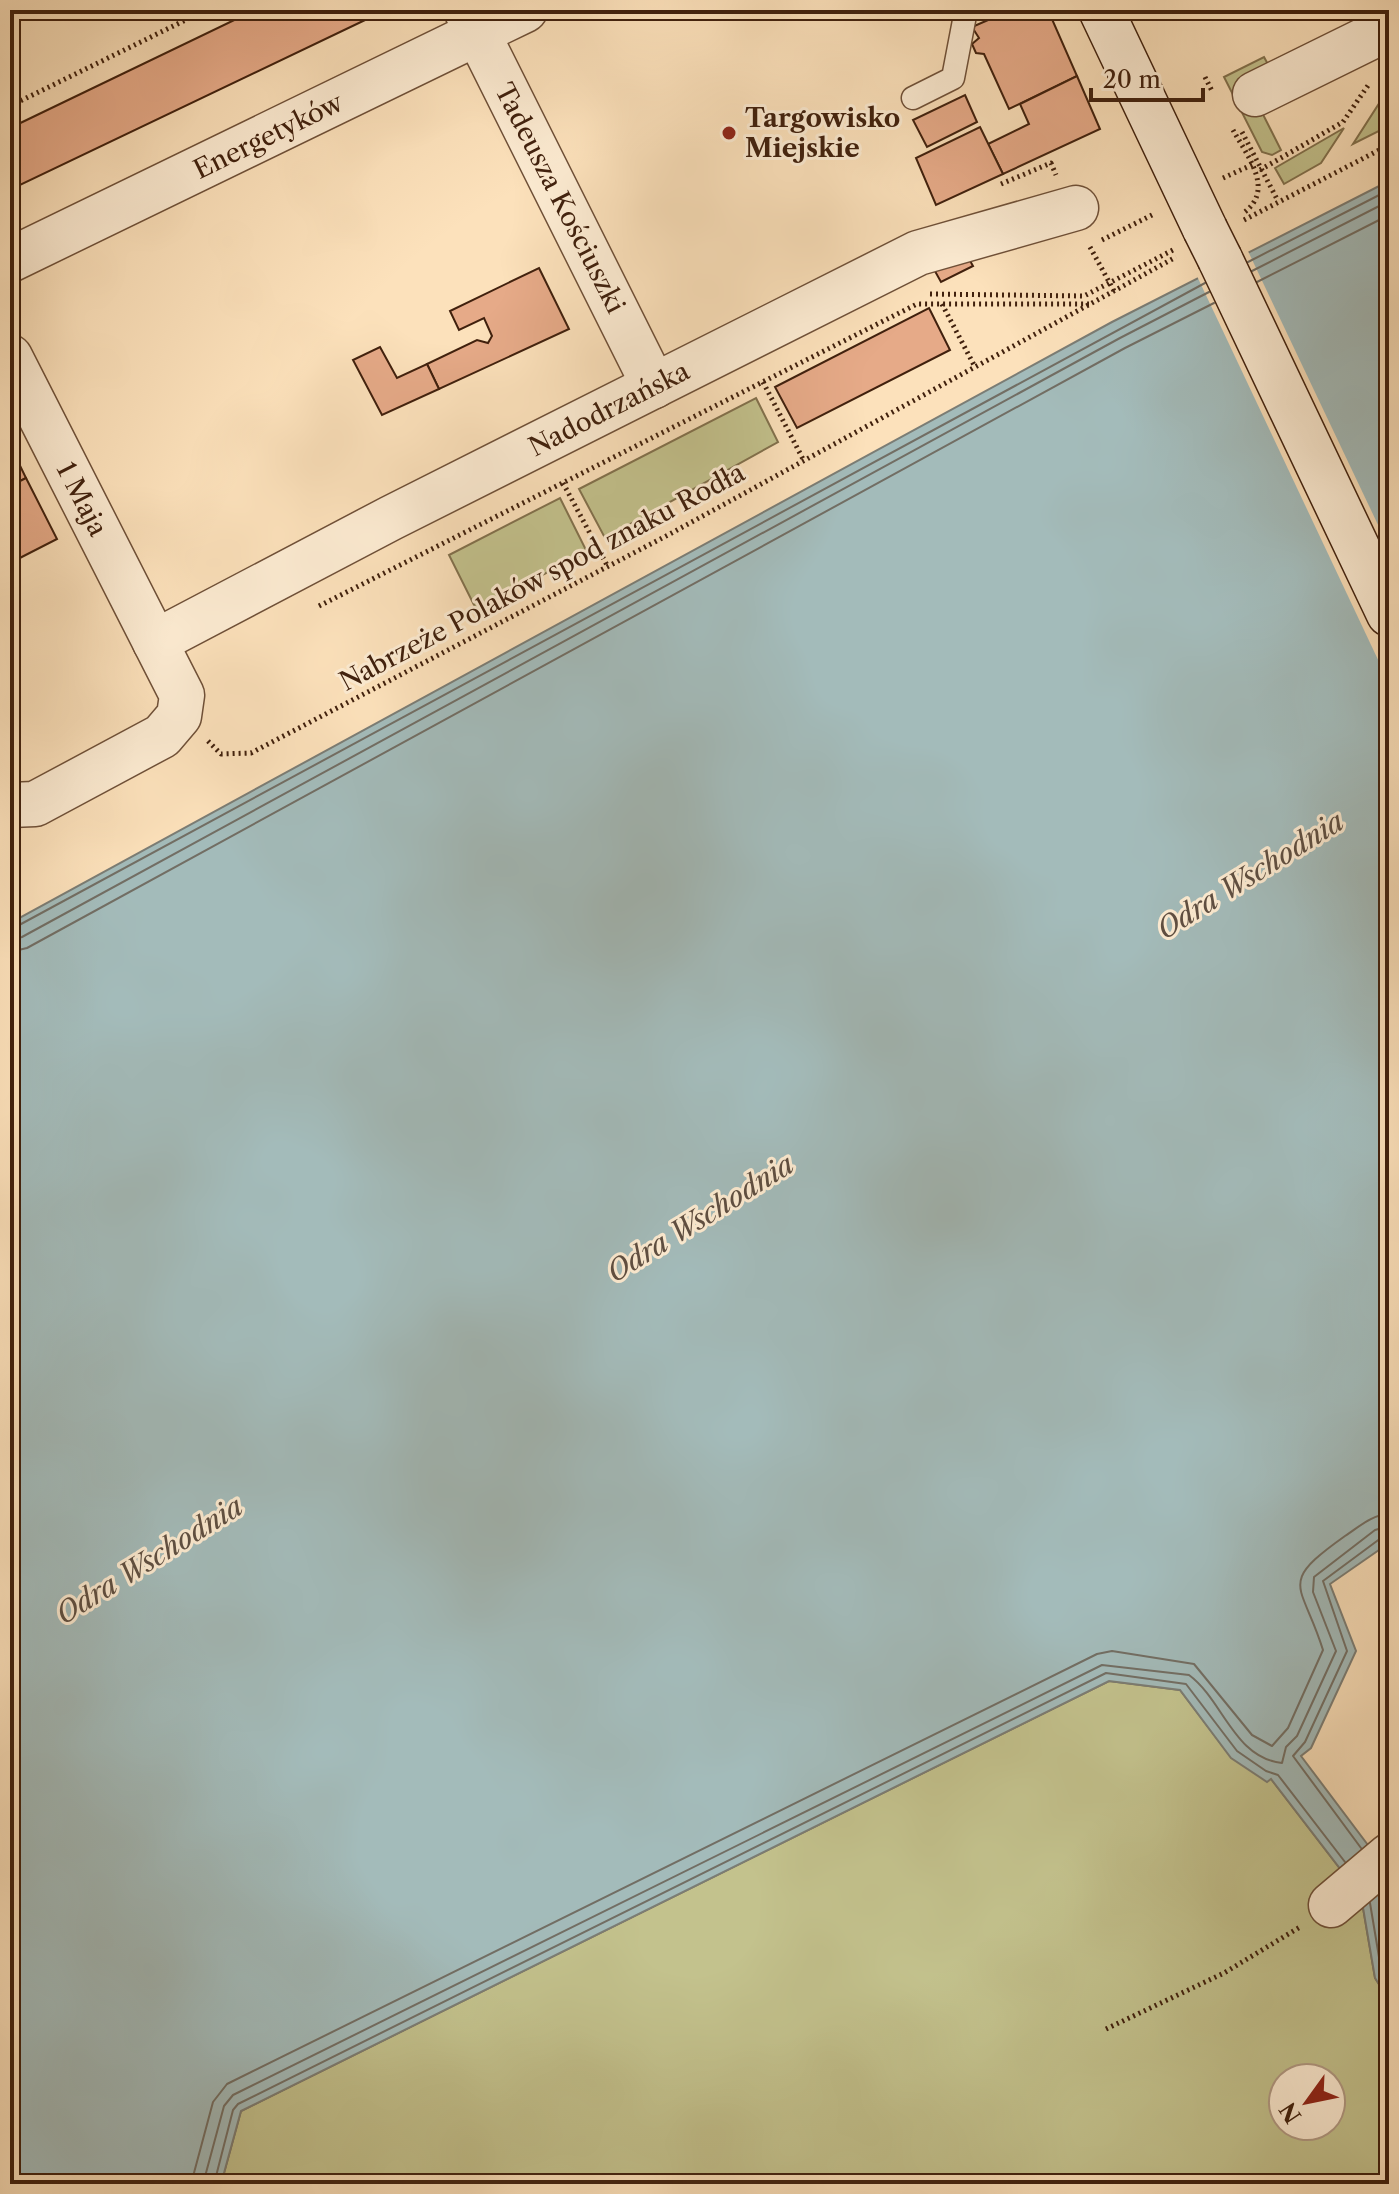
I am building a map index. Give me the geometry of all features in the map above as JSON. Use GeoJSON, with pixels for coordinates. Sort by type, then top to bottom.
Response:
{"type":"FeatureCollection","features":[{"type":"Feature","properties":{"kind":"street","name":"Energetyków"},"geometry":{"type":"LineString","coordinates":[[10,260],[472,22],[525,10]]}},
{"type":"Feature","properties":{"kind":"street"},"geometry":{"type":"LineString","coordinates":[[1101,10],[1205,236],[1389,614]]}},
{"type":"Feature","properties":{"kind":"street","name":"Tadeusza Kościuszki"},"geometry":{"type":"LineString","coordinates":[[472,22],[654,386]]}},
{"type":"Feature","properties":{"kind":"street"},"geometry":{"type":"LineString","coordinates":[[1255,94],[1389,28]]}},
{"type":"Feature","properties":{"kind":"street","name":"Nadodrzańska"},"geometry":{"type":"LineString","coordinates":[[155,642],[918,253],[1076,208]]}},
{"type":"Feature","properties":{"kind":"street","name":"1 Maja"},"geometry":{"type":"LineString","coordinates":[[10,357],[182,695],[179,716],[162,736],[35,804],[10,805]]}},
{"type":"Feature","properties":{"kind":"street"},"geometry":{"type":"LineString","coordinates":[[1322,1912],[1389,1856]]}},
{"type":"Feature","properties":{"kind":"lane"},"geometry":{"type":"LineString","coordinates":[[913,98],[953,78],[966,10]]}},
{"type":"Feature","properties":{"kind":"path"},"geometry":{"type":"LineString","coordinates":[[10,106],[206,10]]}},
{"type":"Feature","properties":{"kind":"path"},"geometry":{"type":"LineString","coordinates":[[911,296],[1084,296],[1205,236],[1254,205],[1260,192],[1256,173],[1343,122],[1374,76]]}},
{"type":"Feature","properties":{"kind":"path","name":"Nabrzeże Polaków spod znaku Rodła"},"geometry":{"type":"LineString","coordinates":[[202,735],[221,754],[251,753],[804,461],[1114,291],[1205,236],[1389,145]]}},
{"type":"Feature","properties":{"kind":"path"},"geometry":{"type":"LineString","coordinates":[[1215,181],[1258,163]]}},
{"type":"Feature","properties":{"kind":"path"},"geometry":{"type":"LineString","coordinates":[[1114,291],[1089,247],[1139,222]]}},
{"type":"Feature","properties":{"kind":"path","name":"Nabrzeże Polaków spod znaku Rodła"},"geometry":{"type":"LineString","coordinates":[[314,608],[917,304],[1090,304]]}},
{"type":"Feature","properties":{"kind":"path"},"geometry":{"type":"LineString","coordinates":[[942,304],[975,367]]}},
{"type":"Feature","properties":{"kind":"path"},"geometry":{"type":"LineString","coordinates":[[763,382],[804,461]]}},
{"type":"Feature","properties":{"kind":"path"},"geometry":{"type":"LineString","coordinates":[[563,483],[608,567]]}},
{"type":"Feature","properties":{"kind":"path"},"geometry":{"type":"LineString","coordinates":[[1106,2029],[1224,1973],[1322,1912]]}},
{"type":"Feature","properties":{"kind":"shaded area"},"geometry":{"type":"Polygon","coordinates":[[[1264,57],[1270,68],[1246,81],[1281,150],[1272,155],[1262,152],[1224,77],[1264,57]]]}},
{"type":"Feature","properties":{"kind":"shaded area"},"geometry":{"type":"Polygon","coordinates":[[[1389,88],[1389,126],[1353,144],[1389,88]]]}},
{"type":"Feature","properties":{"kind":"shaded area"},"geometry":{"type":"Polygon","coordinates":[[[1344,128],[1321,163],[1284,184],[1275,168],[1344,128]]]}},
{"type":"Feature","properties":{"kind":"shaded area"},"geometry":{"type":"Polygon","coordinates":[[[756,398],[778,442],[605,538],[579,489],[756,398]]]}},
{"type":"Feature","properties":{"kind":"shaded area"},"geometry":{"type":"Polygon","coordinates":[[[560,498],[587,552],[476,609],[449,555],[560,498]]]}},
{"type":"Feature","properties":{"kind":"shaded area"},"geometry":{"type":"Polygon","coordinates":[[[1109,1681],[1180,1690],[1231,1757],[1271,1779],[1361,1896],[1375,1978],[1389,2000],[1389,2184],[221,2184],[241,2111],[1109,1681]]]}},
{"type":"Feature","properties":{"kind":"water","name":"Odra Wschodnia"},"geometry":{"type":"Polygon","coordinates":[[[1389,181],[1389,1543],[1330,1584],[1356,1651],[1311,1748],[1301,1756],[1389,1873],[1389,2000],[1375,1978],[1361,1896],[1271,1779],[1267,1782],[1231,1758],[1180,1690],[1109,1681],[241,2111],[221,2184],[10,2184],[10,923],[1112,322],[1389,181]]]}},
{"type":"Feature","properties":{"kind":"pier"},"geometry":{"type":"Polygon","coordinates":[[[1247,249],[1389,548],[1389,683],[1196,274],[1247,249]]]}},
{"type":"Feature","properties":{"kind":"building"},"geometry":{"type":"Polygon","coordinates":[[[255,10],[386,10],[20,185],[10,164],[10,128],[255,10]]]}},
{"type":"Feature","properties":{"kind":"building"},"geometry":{"type":"Polygon","coordinates":[[[1011,10],[1048,10],[1077,76],[1009,109],[984,54],[976,53],[972,44],[979,38],[972,27],[1011,10]]]}},
{"type":"Feature","properties":{"kind":"building"},"geometry":{"type":"Polygon","coordinates":[[[1077,76],[1100,129],[1003,174],[988,144],[1029,124],[1020,104],[1077,76]]]}},
{"type":"Feature","properties":{"kind":"building"},"geometry":{"type":"Polygon","coordinates":[[[965,95],[977,122],[927,147],[913,120],[965,95]]]}},
{"type":"Feature","properties":{"kind":"building"},"geometry":{"type":"Polygon","coordinates":[[[980,127],[1003,174],[936,205],[916,158],[980,127]]]}},
{"type":"Feature","properties":{"kind":"building"},"geometry":{"type":"Polygon","coordinates":[[[963,248],[973,266],[941,282],[931,264],[963,248]]]}},
{"type":"Feature","properties":{"kind":"building"},"geometry":{"type":"Polygon","coordinates":[[[539,268],[569,329],[439,389],[427,364],[477,340],[488,343],[492,336],[484,318],[459,330],[450,311],[539,268]]]}},
{"type":"Feature","properties":{"kind":"building"},"geometry":{"type":"Polygon","coordinates":[[[929,308],[950,350],[797,428],[775,387],[929,308]]]}},
{"type":"Feature","properties":{"kind":"building"},"geometry":{"type":"Polygon","coordinates":[[[380,347],[397,378],[427,364],[439,389],[382,415],[353,360],[380,347]]]}},
{"type":"Feature","properties":{"kind":"building"},"geometry":{"type":"Polygon","coordinates":[[[10,445],[26,478],[10,486],[10,445]]]}},
{"type":"Feature","properties":{"kind":"building"},"geometry":{"type":"Polygon","coordinates":[[[26,478],[57,539],[10,563],[10,486],[26,478]]]}},
{"type":"Feature","properties":{"kind":"place","name":"Targowisko Miejskie"},"geometry":{"type":"Point","coordinates":[729,133]}}]}
